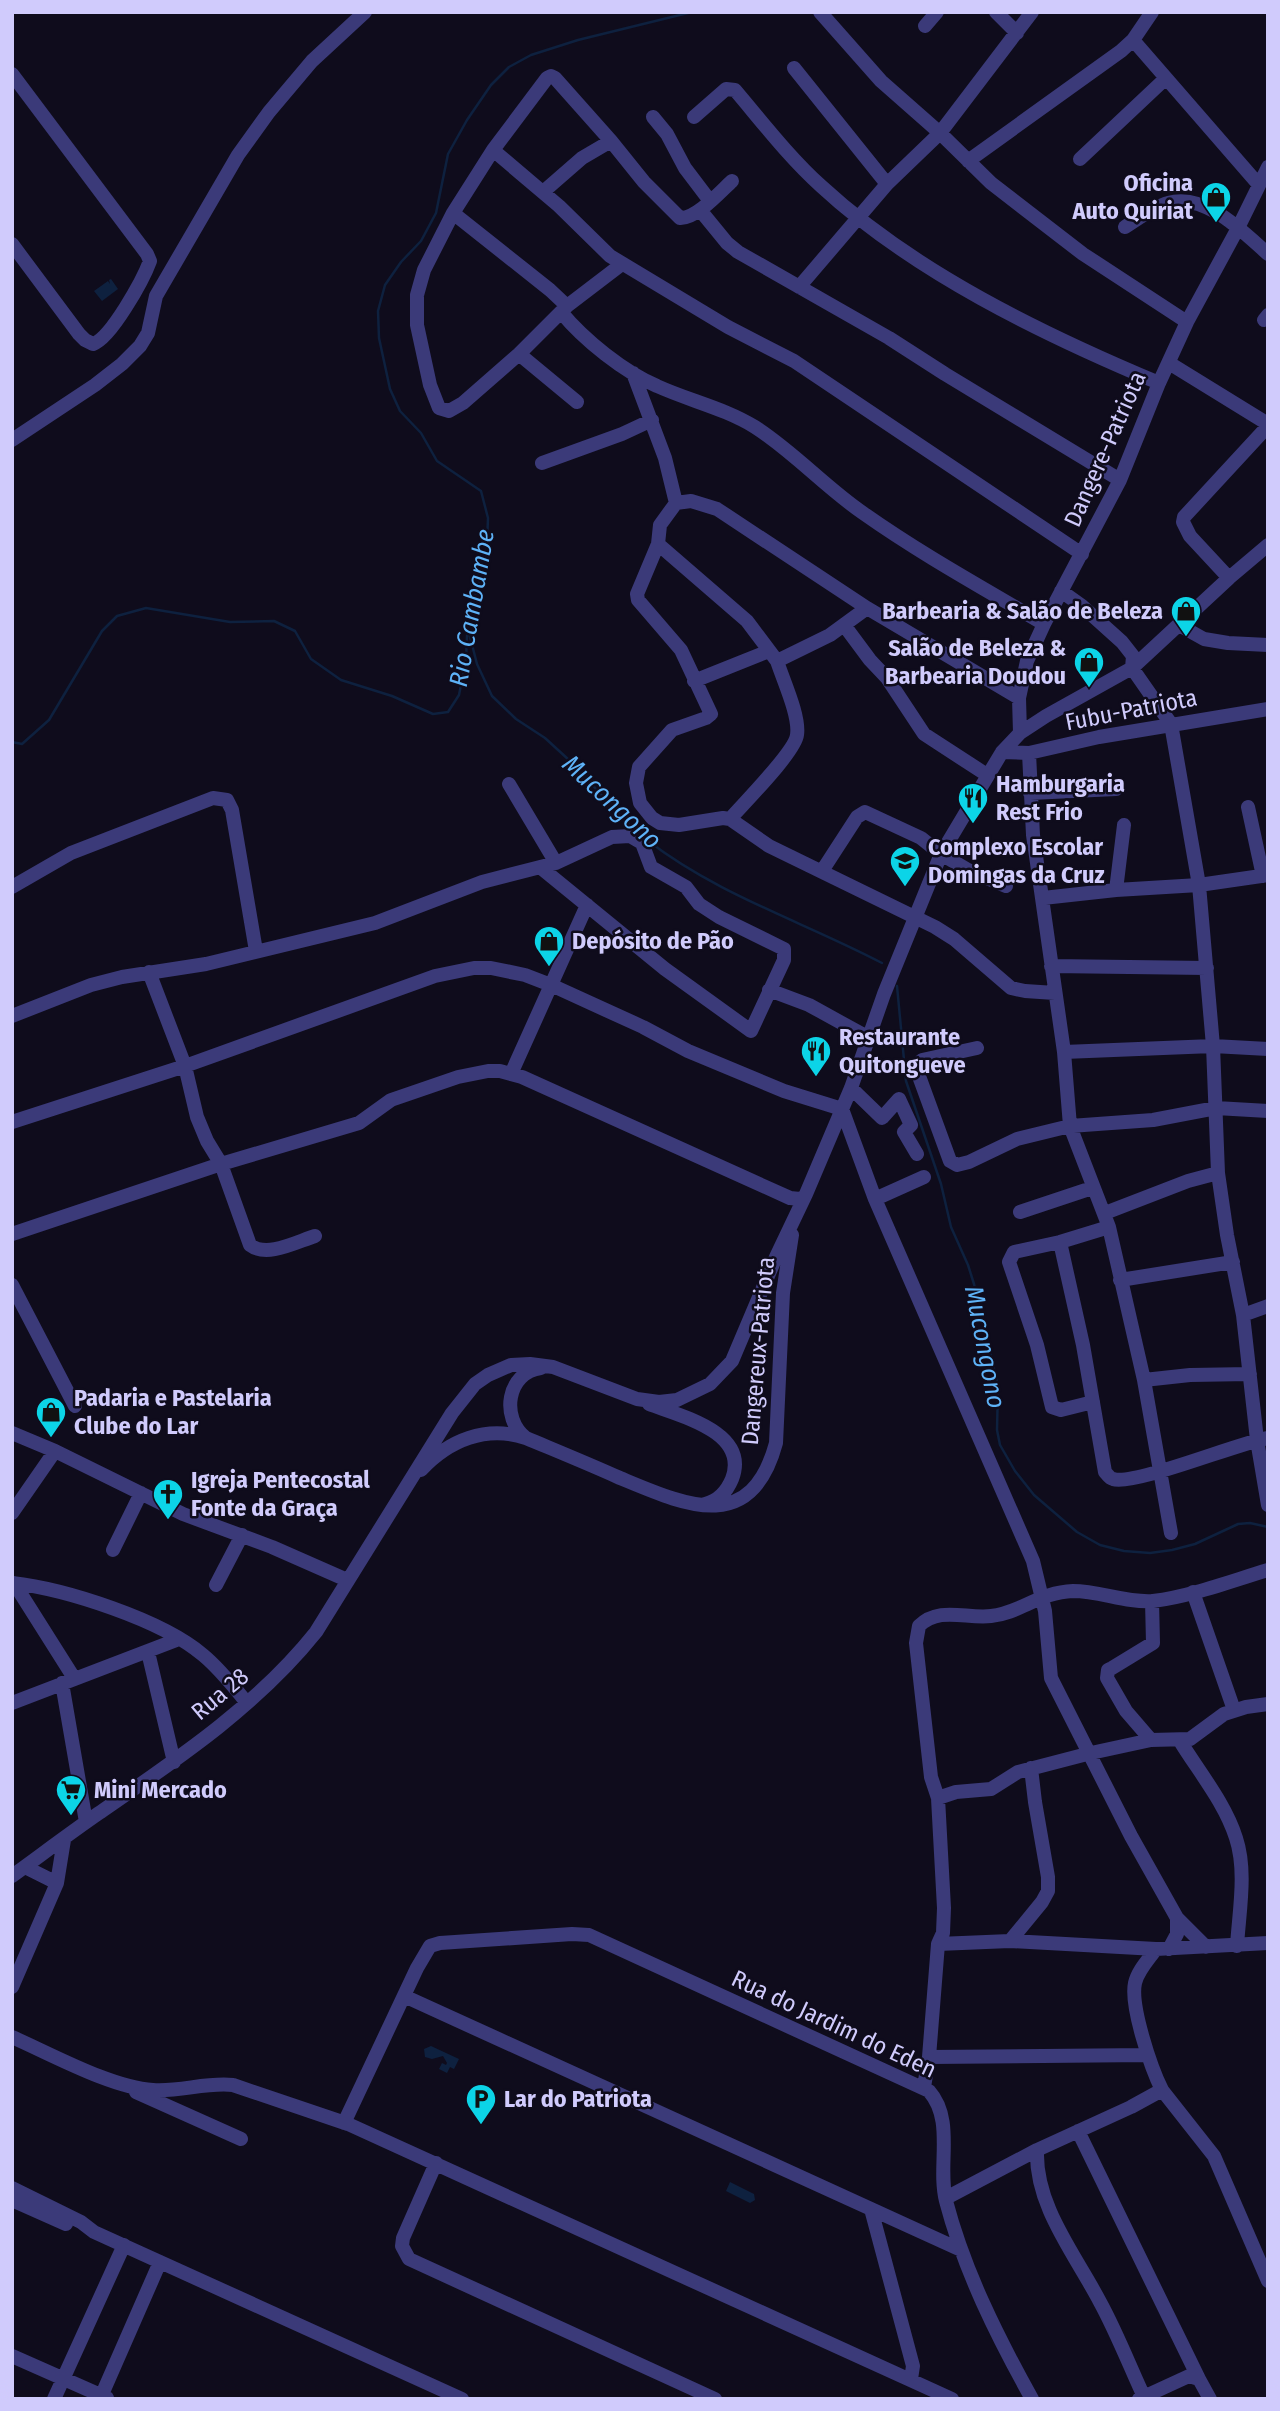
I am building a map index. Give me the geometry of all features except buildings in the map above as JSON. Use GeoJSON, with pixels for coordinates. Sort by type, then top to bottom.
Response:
{"type":"FeatureCollection","features":[{"type":"Feature","properties":{"kind":"street"},"geometry":{"type":"LineString","coordinates":[[12,440],[95,385],[122,364],[139,346],[148,334],[156,296],[238,155],[312,61],[365,12]]}},
{"type":"Feature","properties":{"kind":"street"},"geometry":{"type":"LineString","coordinates":[[820,12],[880,80],[1033,218],[1187,322]]}},
{"type":"Feature","properties":{"kind":"street"},"geometry":{"type":"LineString","coordinates":[[925,26],[937,12]]}},
{"type":"Feature","properties":{"kind":"street"},"geometry":{"type":"LineString","coordinates":[[996,12],[1017,33]]}},
{"type":"Feature","properties":{"kind":"street"},"geometry":{"type":"LineString","coordinates":[[799,287],[887,184],[940,133],[1032,12]]}},
{"type":"Feature","properties":{"kind":"street"},"geometry":{"type":"LineString","coordinates":[[968,161],[1101,66],[1133,40],[1152,12]]}},
{"type":"Feature","properties":{"kind":"street"},"geometry":{"type":"LineString","coordinates":[[1133,40],[1259,185]]}},
{"type":"Feature","properties":{"kind":"street"},"geometry":{"type":"LineString","coordinates":[[794,68],[887,184]]}},
{"type":"Feature","properties":{"kind":"street"},"geometry":{"type":"LineString","coordinates":[[12,74],[147,254],[149,261],[128,304],[104,336],[93,344],[79,334],[12,244]]}},
{"type":"Feature","properties":{"kind":"street"},"geometry":{"type":"LineString","coordinates":[[622,264],[564,309],[519,354],[463,403],[449,411],[439,408],[434,400],[417,324],[417,295],[424,270],[453,213],[493,150],[547,78],[555,78],[644,182],[677,216],[687,219],[732,181]]}},
{"type":"Feature","properties":{"kind":"street"},"geometry":{"type":"LineString","coordinates":[[1080,159],[1165,79]]}},
{"type":"Feature","properties":{"kind":"street"},"geometry":{"type":"LineString","coordinates":[[694,117],[726,89],[735,90],[818,183],[908,254],[965,289],[1086,351],[1159,383]]}},
{"type":"Feature","properties":{"kind":"street"},"geometry":{"type":"LineString","coordinates":[[653,117],[667,134],[727,243],[881,332],[1120,480]]}},
{"type":"Feature","properties":{"kind":"street"},"geometry":{"type":"LineString","coordinates":[[543,192],[582,158],[611,141]]}},
{"type":"Feature","properties":{"kind":"street"},"geometry":{"type":"LineString","coordinates":[[493,150],[543,192],[602,250],[622,264],[728,327],[794,361],[1082,554]]}},
{"type":"Feature","properties":{"kind":"street","name":"Dangere-Patriota"},"geometry":{"type":"LineString","coordinates":[[1020,733],[1019,698],[1027,661],[1120,480],[1187,322],[1268,167]]}},
{"type":"Feature","properties":{"kind":"street"},"geometry":{"type":"LineString","coordinates":[[1125,227],[1166,203],[1185,201],[1208,209],[1238,228],[1268,254]]}},
{"type":"Feature","properties":{"kind":"street"},"geometry":{"type":"LineString","coordinates":[[453,213],[564,309],[575,327],[633,373],[657,387],[715,407],[754,427],[862,513],[925,554],[1044,624]]}},
{"type":"Feature","properties":{"kind":"street"},"geometry":{"type":"LineString","coordinates":[[519,354],[577,402]]}},
{"type":"Feature","properties":{"kind":"street"},"geometry":{"type":"LineString","coordinates":[[1169,363],[1268,425],[1185,517],[1185,528],[1229,578]]}},
{"type":"Feature","properties":{"kind":"street"},"geometry":{"type":"LineString","coordinates":[[633,373],[665,458],[676,503]]}},
{"type":"Feature","properties":{"kind":"street"},"geometry":{"type":"LineString","coordinates":[[542,463],[622,434],[652,420]]}},
{"type":"Feature","properties":{"kind":"street"},"geometry":{"type":"LineString","coordinates":[[1019,698],[867,608],[717,509],[691,501],[676,503],[660,525],[657,544],[637,594],[638,600],[675,642],[711,714],[672,730],[639,767],[636,783],[640,803],[652,818],[660,823],[679,825],[730,819],[769,846],[954,939],[1011,988],[1025,992],[1055,993]]}},
{"type":"Feature","properties":{"kind":"street"},"geometry":{"type":"LineString","coordinates":[[657,544],[747,621],[773,656],[797,722],[797,735],[785,755],[730,819]]}},
{"type":"Feature","properties":{"kind":"street"},"geometry":{"type":"LineString","coordinates":[[637,1399],[659,1402],[677,1400],[710,1384],[732,1361],[851,1088],[884,994],[941,853],[1002,752],[1020,733],[1046,716],[1132,668],[1268,545]]}},
{"type":"Feature","properties":{"kind":"street"},"geometry":{"type":"LineString","coordinates":[[1061,592],[1082,606],[1122,642],[1133,656],[1132,668],[1171,724],[1199,885],[1213,1046],[1218,1172],[1262,1439],[1268,1506]]}},
{"type":"Feature","properties":{"kind":"street"},"geometry":{"type":"LineString","coordinates":[[694,681],[830,635],[867,608]]}},
{"type":"Feature","properties":{"kind":"street"},"geometry":{"type":"LineString","coordinates":[[844,625],[887,678],[924,734],[987,775]]}},
{"type":"Feature","properties":{"kind":"street"},"geometry":{"type":"LineString","coordinates":[[1179,625],[1205,639],[1268,645]]}},
{"type":"Feature","properties":{"kind":"street","name":"Fubu-Patriota"},"geometry":{"type":"LineString","coordinates":[[1002,752],[1029,753],[1098,737],[1268,709]]}},
{"type":"Feature","properties":{"kind":"street"},"geometry":{"type":"LineString","coordinates":[[1029,753],[1036,865],[1064,1052],[1070,1126],[1092,1188],[1107,1220],[1144,1380],[1171,1533]]}},
{"type":"Feature","properties":{"kind":"street"},"geometry":{"type":"LineString","coordinates":[[509,784],[556,863]]}},
{"type":"Feature","properties":{"kind":"street"},"geometry":{"type":"LineString","coordinates":[[1030,793],[1116,789]]}},
{"type":"Feature","properties":{"kind":"street"},"geometry":{"type":"LineString","coordinates":[[12,887],[71,853],[213,798],[222,798],[227,800],[232,810],[256,951]]}},
{"type":"Feature","properties":{"kind":"street"},"geometry":{"type":"LineString","coordinates":[[1043,898],[1199,885],[1265,876],[1248,807]]}},
{"type":"Feature","properties":{"kind":"street"},"geometry":{"type":"LineString","coordinates":[[822,871],[857,817],[865,812],[921,838],[968,870],[1006,886]]}},
{"type":"Feature","properties":{"kind":"street"},"geometry":{"type":"LineString","coordinates":[[1116,890],[1124,825]]}},
{"type":"Feature","properties":{"kind":"street"},"geometry":{"type":"LineString","coordinates":[[12,1016],[91,985],[149,972],[206,964],[375,923],[482,882],[540,867],[556,863],[612,837],[624,835],[636,839],[645,849],[651,867],[687,887],[699,904],[719,917],[782,946],[785,952],[784,960],[751,1031],[665,969],[540,867]]}},
{"type":"Feature","properties":{"kind":"street"},"geometry":{"type":"LineString","coordinates":[[511,1074],[587,905]]}},
{"type":"Feature","properties":{"kind":"street"},"geometry":{"type":"LineString","coordinates":[[1051,966],[1207,968]]}},
{"type":"Feature","properties":{"kind":"street"},"geometry":{"type":"LineString","coordinates":[[12,1122],[185,1066],[435,976],[460,970],[491,968],[525,975],[551,985],[688,1051],[784,1091],[842,1109]]}},
{"type":"Feature","properties":{"kind":"street"},"geometry":{"type":"LineString","coordinates":[[149,972],[185,1066],[197,1117],[221,1164],[250,1245],[265,1251],[315,1236]]}},
{"type":"Feature","properties":{"kind":"street"},"geometry":{"type":"LineString","coordinates":[[769,990],[808,1005],[869,1038]]}},
{"type":"Feature","properties":{"kind":"street"},"geometry":{"type":"LineString","coordinates":[[1064,1052],[1213,1046],[1268,1049]]}},
{"type":"Feature","properties":{"kind":"street"},"geometry":{"type":"LineString","coordinates":[[977,1048],[922,1060],[916,1068],[950,1161],[957,1165],[1017,1139],[1070,1126],[1153,1120],[1216,1108],[1268,1111]]}},
{"type":"Feature","properties":{"kind":"street"},"geometry":{"type":"LineString","coordinates":[[12,1234],[221,1164],[359,1123],[391,1101],[457,1077],[488,1071],[511,1074],[790,1198],[804,1197]]}},
{"type":"Feature","properties":{"kind":"street"},"geometry":{"type":"LineString","coordinates":[[851,1088],[882,1118],[899,1099],[911,1125],[904,1132],[917,1154]]}},
{"type":"Feature","properties":{"kind":"street"},"geometry":{"type":"LineString","coordinates":[[842,1109],[875,1199],[1033,1561],[1042,1597],[1051,1678],[1131,1836],[1177,1918],[1206,1947]]}},
{"type":"Feature","properties":{"kind":"street"},"geometry":{"type":"LineString","coordinates":[[1093,1402],[1061,1410],[1052,1407],[1037,1345],[1009,1262],[1014,1252],[1060,1242],[1188,1181],[1218,1172]]}},
{"type":"Feature","properties":{"kind":"street"},"geometry":{"type":"LineString","coordinates":[[875,1199],[924,1177]]}},
{"type":"Feature","properties":{"kind":"street"},"geometry":{"type":"LineString","coordinates":[[1020,1212],[1092,1188]]}},
{"type":"Feature","properties":{"kind":"street","name":"Dangereux-Patriota"},"geometry":{"type":"LineString","coordinates":[[400,1494],[424,1466],[453,1443],[475,1435],[501,1433],[526,1438],[666,1497],[696,1505],[711,1507],[745,1496],[760,1483],[770,1465],[776,1443],[783,1293],[789,1247],[804,1197]]}},
{"type":"Feature","properties":{"kind":"street"},"geometry":{"type":"LineString","coordinates":[[1060,1242],[1083,1345],[1105,1472],[1110,1478],[1131,1478],[1262,1439]]}},
{"type":"Feature","properties":{"kind":"street"},"geometry":{"type":"LineString","coordinates":[[1120,1280],[1233,1262]]}},
{"type":"Feature","properties":{"kind":"street"},"geometry":{"type":"LineString","coordinates":[[12,1285],[75,1406]]}},
{"type":"Feature","properties":{"kind":"street"},"geometry":{"type":"LineString","coordinates":[[1243,1315],[1268,1306]]}},
{"type":"Feature","properties":{"kind":"street"},"geometry":{"type":"LineString","coordinates":[[400,1494],[452,1413],[475,1384],[511,1365],[530,1364],[553,1367],[637,1399],[707,1428],[724,1438],[732,1448],[735,1462],[728,1486],[711,1502],[696,1505]]}},
{"type":"Feature","properties":{"kind":"street"},"geometry":{"type":"LineString","coordinates":[[526,1438],[515,1427],[511,1416],[509,1402],[512,1390],[523,1375],[533,1369],[553,1367]]}},
{"type":"Feature","properties":{"kind":"street"},"geometry":{"type":"LineString","coordinates":[[1144,1380],[1190,1375],[1250,1374]]}},
{"type":"Feature","properties":{"kind":"street"},"geometry":{"type":"LineString","coordinates":[[12,1433],[55,1451],[183,1514],[306,1560],[347,1580]]}},
{"type":"Feature","properties":{"kind":"street"},"geometry":{"type":"LineString","coordinates":[[12,1513],[55,1451]]}},
{"type":"Feature","properties":{"kind":"street"},"geometry":{"type":"LineString","coordinates":[[113,1550],[141,1493]]}},
{"type":"Feature","properties":{"kind":"street","name":"Rua 28"},"geometry":{"type":"LineString","coordinates":[[12,1876],[173,1762],[247,1703],[293,1661],[316,1632],[400,1494]]}},
{"type":"Feature","properties":{"kind":"street"},"geometry":{"type":"LineString","coordinates":[[216,1585],[242,1535]]}},
{"type":"Feature","properties":{"kind":"street"},"geometry":{"type":"LineString","coordinates":[[924,2087],[929,2057],[937,1944],[943,1933],[944,1908],[937,1798],[931,1777],[917,1656],[916,1633],[919,1626],[937,1615],[998,1615],[1042,1597],[1073,1591],[1152,1601],[1268,1570]]}},
{"type":"Feature","properties":{"kind":"street"},"geometry":{"type":"LineString","coordinates":[[13,1583],[44,1587],[145,1620],[203,1655],[247,1703]]}},
{"type":"Feature","properties":{"kind":"street"},"geometry":{"type":"LineString","coordinates":[[13,1583],[68,1681],[86,1822]]}},
{"type":"Feature","properties":{"kind":"street"},"geometry":{"type":"LineString","coordinates":[[1193,1592],[1234,1710]]}},
{"type":"Feature","properties":{"kind":"street"},"geometry":{"type":"LineString","coordinates":[[1150,1740],[1126,1711],[1107,1678],[1112,1668],[1153,1643],[1152,1601]]}},
{"type":"Feature","properties":{"kind":"street"},"geometry":{"type":"LineString","coordinates":[[12,1703],[179,1639]]}},
{"type":"Feature","properties":{"kind":"street"},"geometry":{"type":"LineString","coordinates":[[148,1652],[173,1762]]}},
{"type":"Feature","properties":{"kind":"street"},"geometry":{"type":"LineString","coordinates":[[937,1798],[956,1792],[991,1789],[1010,1776],[1031,1768],[1091,1753],[1150,1740],[1180,1741],[1201,1733],[1216,1718],[1234,1710],[1268,1704]]}},
{"type":"Feature","properties":{"kind":"street"},"geometry":{"type":"LineString","coordinates":[[1180,1741],[1222,1807],[1237,1840],[1241,1880],[1237,1946]]}},
{"type":"Feature","properties":{"kind":"street"},"geometry":{"type":"LineString","coordinates":[[1010,1941],[1048,1891],[1031,1768]]}},
{"type":"Feature","properties":{"kind":"street"},"geometry":{"type":"LineString","coordinates":[[12,1987],[57,1883],[64,1840]]}},
{"type":"Feature","properties":{"kind":"street"},"geometry":{"type":"LineString","coordinates":[[25,1867],[57,1883]]}},
{"type":"Feature","properties":{"kind":"street"},"geometry":{"type":"LineString","coordinates":[[1177,1918],[1177,1934],[1135,1983],[1137,2008],[1148,2055],[1162,2090],[1214,2157],[1268,2281]]}},
{"type":"Feature","properties":{"kind":"street","name":"Rua do Jardim do Eden"},"geometry":{"type":"LineString","coordinates":[[404,1996],[427,1950],[434,1944],[589,1935],[924,2087],[935,2098],[943,2121],[946,2198],[961,2250],[1007,2354],[1031,2398]]}},
{"type":"Feature","properties":{"kind":"street"},"geometry":{"type":"LineString","coordinates":[[937,1944],[1010,1941],[1162,1949],[1268,1943]]}},
{"type":"Feature","properties":{"kind":"street"},"geometry":{"type":"LineString","coordinates":[[344,2123],[404,1996],[961,2250]]}},
{"type":"Feature","properties":{"kind":"street"},"geometry":{"type":"LineString","coordinates":[[12,2037],[241,2139]]}},
{"type":"Feature","properties":{"kind":"street"},"geometry":{"type":"LineString","coordinates":[[929,2057],[1148,2055]]}},
{"type":"Feature","properties":{"kind":"street"},"geometry":{"type":"LineString","coordinates":[[129,2088],[152,2091],[233,2085],[344,2123],[952,2399]]}},
{"type":"Feature","properties":{"kind":"street"},"geometry":{"type":"LineString","coordinates":[[173,2109],[167,2099],[175,2089]]}},
{"type":"Feature","properties":{"kind":"street"},"geometry":{"type":"LineString","coordinates":[[946,2198],[1037,2150],[1162,2090]]}},
{"type":"Feature","properties":{"kind":"street"},"geometry":{"type":"LineString","coordinates":[[1078,2132],[1210,2399]]}},
{"type":"Feature","properties":{"kind":"street"},"geometry":{"type":"LineString","coordinates":[[1037,2150],[1040,2181],[1058,2230],[1098,2298],[1143,2398],[1189,2376],[1199,2379]]}},
{"type":"Feature","properties":{"kind":"street"},"geometry":{"type":"LineString","coordinates":[[436,2163],[403,2238],[402,2246],[409,2259],[715,2399]]}},
{"type":"Feature","properties":{"kind":"street"},"geometry":{"type":"LineString","coordinates":[[12,2188],[81,2222],[94,2232],[462,2399]]}},
{"type":"Feature","properties":{"kind":"street"},"geometry":{"type":"LineString","coordinates":[[12,2200],[77,2230],[94,2232]]}},
{"type":"Feature","properties":{"kind":"street"},"geometry":{"type":"LineString","coordinates":[[871,2209],[913,2366],[911,2379]]}},
{"type":"Feature","properties":{"kind":"street"},"geometry":{"type":"LineString","coordinates":[[54,2399],[124,2245]]}},
{"type":"Feature","properties":{"kind":"street"},"geometry":{"type":"LineString","coordinates":[[12,2356],[103,2398],[160,2262]]}},
{"type":"Feature","properties":{"kind":"water"},"geometry":{"type":"Polygon","coordinates":[[[111,279],[118,289],[102,301],[94,291],[108,281],[110,284],[111,279]]]}},
{"type":"Feature","properties":{"kind":"water"},"geometry":{"type":"Polygon","coordinates":[[[431,2046],[459,2059],[454,2069],[450,2067],[447,2073],[439,2069],[442,2063],[447,2063],[443,2056],[432,2059],[425,2057],[424,2049],[431,2046]]]}},
{"type":"Feature","properties":{"kind":"water"},"geometry":{"type":"Polygon","coordinates":[[[730,2182],[754,2194],[755,2200],[750,2203],[726,2191],[730,2182]]]}},
{"type":"Feature","properties":{"kind":"waterway","name":"Rio Cambambe"},"geometry":{"type":"LineString","coordinates":[[12,742],[22,744],[49,720],[102,631],[117,616],[146,608],[230,622],[274,621],[295,631],[311,659],[341,680],[392,696],[433,714],[448,712],[459,695],[466,659],[468,614],[478,588],[487,544],[488,518],[481,491],[437,461],[421,433],[400,411],[390,389],[379,338],[378,311],[385,285],[401,262],[421,241],[436,213],[448,154],[467,120],[491,85],[509,67],[531,55],[578,40],[692,12]]}},
{"type":"Feature","properties":{"kind":"waterway","name":"Mucongono"},"geometry":{"type":"LineString","coordinates":[[468,629],[477,664],[492,696],[516,719],[545,738],[569,760],[636,832]]}},
{"type":"Feature","properties":{"kind":"waterway","name":"Mucongono"},"geometry":{"type":"LineString","coordinates":[[647,840],[703,877],[882,963]]}},
{"type":"Feature","properties":{"kind":"waterway","name":"Mucongono"},"geometry":{"type":"LineString","coordinates":[[897,986],[906,1081],[941,1184],[951,1227],[974,1284],[998,1386],[997,1430],[1000,1445],[1015,1471],[1034,1495],[1077,1532],[1100,1545],[1124,1551],[1150,1553],[1172,1550],[1195,1544],[1238,1524],[1250,1523],[1268,1527]]}},
{"type":"Feature","properties":{"kind":"place","name":"Oficina Auto Quiriat"},"geometry":{"type":"Point","coordinates":[1216,224]}},
{"type":"Feature","properties":{"kind":"place","name":"Barbearia & Salão de Beleza"},"geometry":{"type":"Point","coordinates":[1186,638]}},
{"type":"Feature","properties":{"kind":"place","name":"Salão de Beleza & Barbearia Doudou"},"geometry":{"type":"Point","coordinates":[1089,689]}},
{"type":"Feature","properties":{"kind":"place","name":"Hamburgaria Rest Frio"},"geometry":{"type":"Point","coordinates":[973,825]}},
{"type":"Feature","properties":{"kind":"place","name":"Complexo Escolar Domingas da Cruz"},"geometry":{"type":"Point","coordinates":[905,888]}},
{"type":"Feature","properties":{"kind":"place","name":"Depósito de Pão"},"geometry":{"type":"Point","coordinates":[549,968]}},
{"type":"Feature","properties":{"kind":"place","name":"Restaurante Quitongueve"},"geometry":{"type":"Point","coordinates":[816,1078]}},
{"type":"Feature","properties":{"kind":"place","name":"Padaria e Pastelaria Clube do Lar"},"geometry":{"type":"Point","coordinates":[51,1439]}},
{"type":"Feature","properties":{"kind":"place","name":"Igreja Pentecostal Fonte da Graça"},"geometry":{"type":"Point","coordinates":[168,1521]}},
{"type":"Feature","properties":{"kind":"place","name":"Mini Mercado"},"geometry":{"type":"Point","coordinates":[71,1817]}},
{"type":"Feature","properties":{"kind":"place","name":"Lar do Patriota"},"geometry":{"type":"Point","coordinates":[481,2126]}}]}
